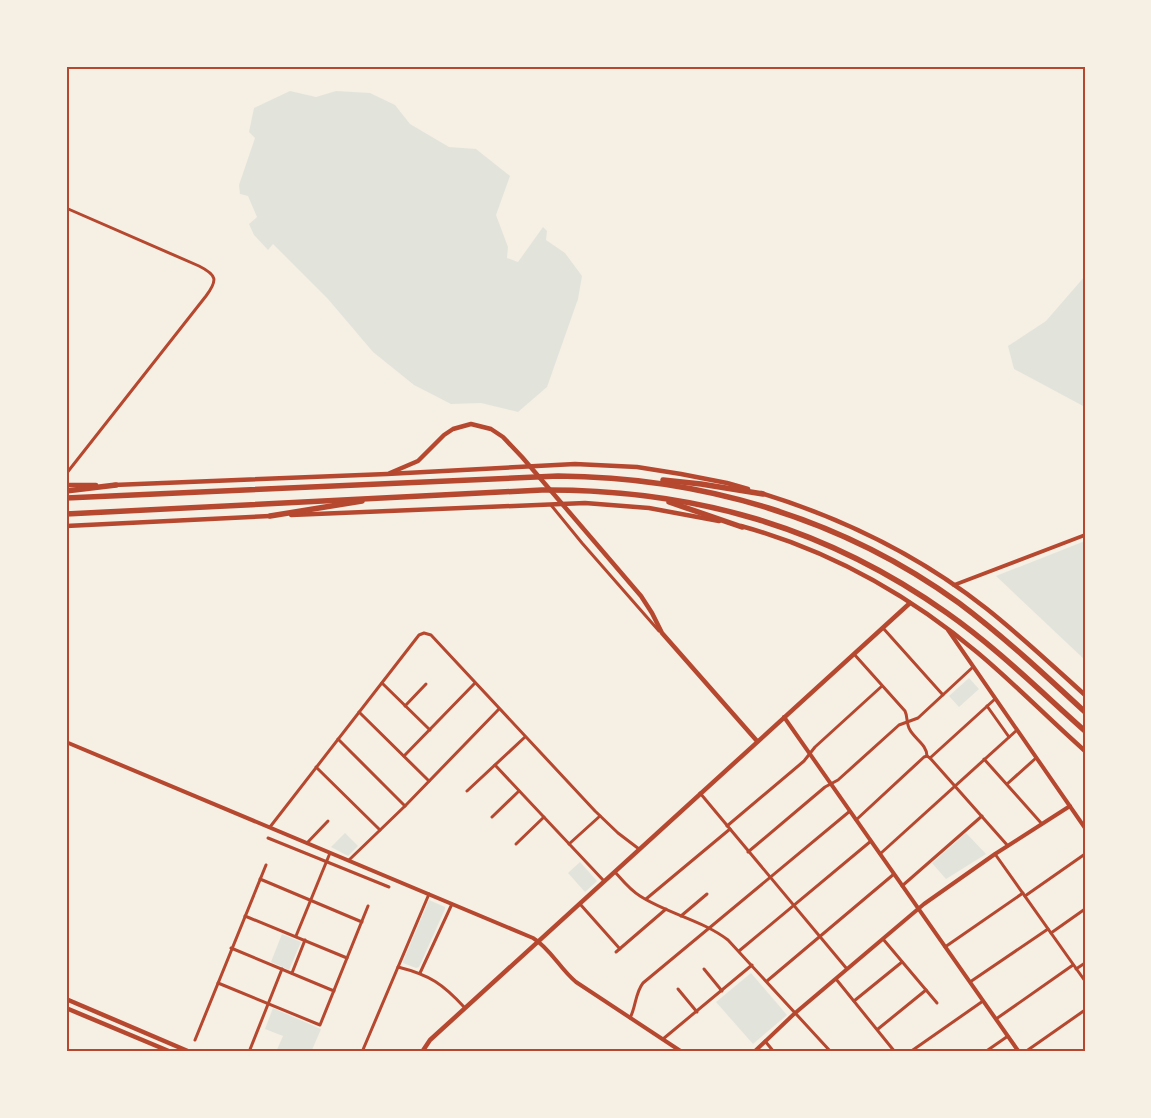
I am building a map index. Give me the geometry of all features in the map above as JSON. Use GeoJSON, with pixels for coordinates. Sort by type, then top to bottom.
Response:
{"type":"FeatureCollection","features":[{"type":"Feature","properties":{"kind":"highway"},"geometry":{"type":"LineString","coordinates":[[66,498],[515,477],[584,476],[683,481],[763,494]]}},
{"type":"Feature","properties":{"kind":"highway"},"geometry":{"type":"LineString","coordinates":[[638,480],[698,489],[769,508],[823,527],[874,551],[917,575],[968,610],[1003,638],[1085,712]]}},
{"type":"Feature","properties":{"kind":"highway"},"geometry":{"type":"LineString","coordinates":[[66,491],[116,485]]}},
{"type":"Feature","properties":{"kind":"highway"},"geometry":{"type":"LineString","coordinates":[[66,514],[550,490],[640,494],[705,505],[770,522],[825,543],[870,565],[913,590],[964,625],[1085,731]]}},
{"type":"Feature","properties":{"kind":"highway"},"geometry":{"type":"LineString","coordinates":[[640,494],[687,507],[742,527]]}},
{"type":"Feature","properties":{"kind":"highway"},"geometry":{"type":"LineString","coordinates":[[270,516],[334,507],[379,497]]}},
{"type":"Feature","properties":{"kind":"main road"},"geometry":{"type":"LineString","coordinates":[[387,474],[418,461],[447,433],[468,424],[482,425],[495,431],[522,457],[601,549],[648,605],[662,633],[757,741]]}},
{"type":"Feature","properties":{"kind":"main road"},"geometry":{"type":"LineString","coordinates":[[66,485],[116,485],[387,474],[550,464],[637,467],[727,483],[807,509],[851,527],[894,548],[954,585],[1011,629],[1085,695]]}},
{"type":"Feature","properties":{"kind":"main road"},"geometry":{"type":"LineString","coordinates":[[66,526],[595,503],[649,508],[742,527],[793,543],[836,561],[910,602],[947,628],[995,668],[1085,751]]}},
{"type":"Feature","properties":{"kind":"main road"},"geometry":{"type":"LineString","coordinates":[[422,1052],[430,1040],[910,602]]}},
{"type":"Feature","properties":{"kind":"main road"},"geometry":{"type":"LineString","coordinates":[[66,999],[190,1052]]}},
{"type":"Feature","properties":{"kind":"main road"},"geometry":{"type":"LineString","coordinates":[[66,1008],[170,1052]]}},
{"type":"Feature","properties":{"kind":"street"},"geometry":{"type":"LineString","coordinates":[[66,208],[199,266],[209,271],[214,277],[213,286],[206,296],[66,474]]}},
{"type":"Feature","properties":{"kind":"street"},"geometry":{"type":"LineString","coordinates":[[550,504],[582,544],[662,633]]}},
{"type":"Feature","properties":{"kind":"street"},"geometry":{"type":"LineString","coordinates":[[954,585],[1085,535]]}},
{"type":"Feature","properties":{"kind":"street"},"geometry":{"type":"LineString","coordinates":[[882,628],[943,695]]}},
{"type":"Feature","properties":{"kind":"street"},"geometry":{"type":"LineString","coordinates":[[947,628],[1085,828]]}},
{"type":"Feature","properties":{"kind":"street"},"geometry":{"type":"LineString","coordinates":[[270,827],[419,635],[424,632],[431,636],[600,816],[639,849]]}},
{"type":"Feature","properties":{"kind":"street"},"geometry":{"type":"LineString","coordinates":[[854,654],[905,711],[910,731],[926,750],[928,757],[1008,846]]}},
{"type":"Feature","properties":{"kind":"street"},"geometry":{"type":"LineString","coordinates":[[748,852],[838,780],[898,725],[916,720],[973,666]]}},
{"type":"Feature","properties":{"kind":"street"},"geometry":{"type":"LineString","coordinates":[[382,683],[430,730]]}},
{"type":"Feature","properties":{"kind":"street"},"geometry":{"type":"LineString","coordinates":[[404,756],[475,683]]}},
{"type":"Feature","properties":{"kind":"street"},"geometry":{"type":"LineString","coordinates":[[405,706],[426,684]]}},
{"type":"Feature","properties":{"kind":"street"},"geometry":{"type":"LineString","coordinates":[[727,826],[804,761],[882,686]]}},
{"type":"Feature","properties":{"kind":"street"},"geometry":{"type":"LineString","coordinates":[[856,820],[924,757],[928,757],[995,699]]}},
{"type":"Feature","properties":{"kind":"street"},"geometry":{"type":"LineString","coordinates":[[987,706],[1009,737]]}},
{"type":"Feature","properties":{"kind":"street"},"geometry":{"type":"LineString","coordinates":[[349,860],[405,806],[499,709]]}},
{"type":"Feature","properties":{"kind":"street"},"geometry":{"type":"LineString","coordinates":[[359,712],[429,781]]}},
{"type":"Feature","properties":{"kind":"street"},"geometry":{"type":"LineString","coordinates":[[784,717],[1019,1052]]}},
{"type":"Feature","properties":{"kind":"street"},"geometry":{"type":"LineString","coordinates":[[880,854],[1017,730]]}},
{"type":"Feature","properties":{"kind":"street"},"geometry":{"type":"LineString","coordinates":[[468,791],[525,737]]}},
{"type":"Feature","properties":{"kind":"street"},"geometry":{"type":"LineString","coordinates":[[338,740],[405,806]]}},
{"type":"Feature","properties":{"kind":"street"},"geometry":{"type":"LineString","coordinates":[[66,742],[538,941],[571,978],[682,1052]]}},
{"type":"Feature","properties":{"kind":"street"},"geometry":{"type":"LineString","coordinates":[[1007,784],[1036,758]]}},
{"type":"Feature","properties":{"kind":"street"},"geometry":{"type":"LineString","coordinates":[[984,759],[1042,824]]}},
{"type":"Feature","properties":{"kind":"street"},"geometry":{"type":"LineString","coordinates":[[495,765],[604,881]]}},
{"type":"Feature","properties":{"kind":"street"},"geometry":{"type":"LineString","coordinates":[[316,767],[380,830]]}},
{"type":"Feature","properties":{"kind":"street"},"geometry":{"type":"LineString","coordinates":[[492,816],[519,791]]}},
{"type":"Feature","properties":{"kind":"street"},"geometry":{"type":"LineString","coordinates":[[700,793],[847,969]]}},
{"type":"Feature","properties":{"kind":"street"},"geometry":{"type":"LineString","coordinates":[[754,1052],[796,1013],[918,909],[995,854],[1070,806]]}},
{"type":"Feature","properties":{"kind":"street"},"geometry":{"type":"LineString","coordinates":[[630,1018],[641,985],[850,811]]}},
{"type":"Feature","properties":{"kind":"street"},"geometry":{"type":"LineString","coordinates":[[569,845],[600,816]]}},
{"type":"Feature","properties":{"kind":"street"},"geometry":{"type":"LineString","coordinates":[[902,886],[982,816]]}},
{"type":"Feature","properties":{"kind":"street"},"geometry":{"type":"LineString","coordinates":[[516,844],[544,817]]}},
{"type":"Feature","properties":{"kind":"street"},"geometry":{"type":"LineString","coordinates":[[308,843],[328,821]]}},
{"type":"Feature","properties":{"kind":"street"},"geometry":{"type":"LineString","coordinates":[[646,899],[730,829]]}},
{"type":"Feature","properties":{"kind":"street"},"geometry":{"type":"LineString","coordinates":[[268,838],[389,887]]}},
{"type":"Feature","properties":{"kind":"street"},"geometry":{"type":"LineString","coordinates":[[740,951],[871,841]]}},
{"type":"Feature","properties":{"kind":"street"},"geometry":{"type":"LineString","coordinates":[[296,936],[330,852]]}},
{"type":"Feature","properties":{"kind":"street"},"geometry":{"type":"LineString","coordinates":[[995,854],[1085,981]]}},
{"type":"Feature","properties":{"kind":"street"},"geometry":{"type":"LineString","coordinates":[[945,947],[1085,854]]}},
{"type":"Feature","properties":{"kind":"street"},"geometry":{"type":"LineString","coordinates":[[195,1040],[266,865]]}},
{"type":"Feature","properties":{"kind":"street"},"geometry":{"type":"LineString","coordinates":[[614,872],[628,887],[646,899],[710,928],[728,940],[831,1052]]}},
{"type":"Feature","properties":{"kind":"street"},"geometry":{"type":"LineString","coordinates":[[767,981],[894,874]]}},
{"type":"Feature","properties":{"kind":"street"},"geometry":{"type":"LineString","coordinates":[[260,879],[362,922]]}},
{"type":"Feature","properties":{"kind":"street"},"geometry":{"type":"LineString","coordinates":[[362,1052],[429,894]]}},
{"type":"Feature","properties":{"kind":"street"},"geometry":{"type":"LineString","coordinates":[[681,916],[707,894]]}},
{"type":"Feature","properties":{"kind":"street"},"geometry":{"type":"LineString","coordinates":[[580,903],[620,948]]}},
{"type":"Feature","properties":{"kind":"street"},"geometry":{"type":"LineString","coordinates":[[420,973],[452,904]]}},
{"type":"Feature","properties":{"kind":"street"},"geometry":{"type":"LineString","coordinates":[[218,983],[320,1025],[368,906]]}},
{"type":"Feature","properties":{"kind":"street"},"geometry":{"type":"LineString","coordinates":[[616,952],[666,909]]}},
{"type":"Feature","properties":{"kind":"street"},"geometry":{"type":"LineString","coordinates":[[970,982],[1085,909]]}},
{"type":"Feature","properties":{"kind":"street"},"geometry":{"type":"LineString","coordinates":[[245,916],[348,958]]}},
{"type":"Feature","properties":{"kind":"street"},"geometry":{"type":"LineString","coordinates":[[883,939],[937,1003]]}},
{"type":"Feature","properties":{"kind":"street"},"geometry":{"type":"LineString","coordinates":[[292,974],[305,940]]}},
{"type":"Feature","properties":{"kind":"street"},"geometry":{"type":"LineString","coordinates":[[232,948],[334,991]]}},
{"type":"Feature","properties":{"kind":"street"},"geometry":{"type":"LineString","coordinates":[[854,1001],[902,962]]}},
{"type":"Feature","properties":{"kind":"street"},"geometry":{"type":"LineString","coordinates":[[1076,969],[1085,963]]}},
{"type":"Feature","properties":{"kind":"street"},"geometry":{"type":"LineString","coordinates":[[663,1039],[752,965]]}},
{"type":"Feature","properties":{"kind":"street"},"geometry":{"type":"LineString","coordinates":[[996,1019],[1073,965]]}},
{"type":"Feature","properties":{"kind":"street"},"geometry":{"type":"LineString","coordinates":[[398,968],[420,973],[438,982],[466,1008]]}},
{"type":"Feature","properties":{"kind":"street"},"geometry":{"type":"LineString","coordinates":[[249,1052],[282,969]]}},
{"type":"Feature","properties":{"kind":"street"},"geometry":{"type":"LineString","coordinates":[[704,969],[722,991]]}},
{"type":"Feature","properties":{"kind":"street"},"geometry":{"type":"LineString","coordinates":[[836,979],[895,1052]]}},
{"type":"Feature","properties":{"kind":"street"},"geometry":{"type":"LineString","coordinates":[[678,989],[697,1012]]}},
{"type":"Feature","properties":{"kind":"street"},"geometry":{"type":"LineString","coordinates":[[878,1029],[926,990]]}},
{"type":"Feature","properties":{"kind":"street"},"geometry":{"type":"LineString","coordinates":[[910,1052],[983,1001]]}},
{"type":"Feature","properties":{"kind":"street"},"geometry":{"type":"LineString","coordinates":[[1025,1052],[1085,1010]]}},
{"type":"Feature","properties":{"kind":"street"},"geometry":{"type":"LineString","coordinates":[[984,1052],[1008,1036]]}},
{"type":"Feature","properties":{"kind":"street"},"geometry":{"type":"LineString","coordinates":[[765,1041],[774,1052]]}},
{"type":"Feature","properties":{"kind":"shaded area"},"geometry":{"type":"Polygon","coordinates":[[[290,91],[316,97],[336,91],[370,93],[395,105],[410,124],[449,147],[476,149],[510,176],[496,215],[508,247],[507,258],[518,262],[543,227],[547,231],[546,240],[565,253],[582,276],[578,299],[547,387],[518,412],[481,403],[451,404],[414,385],[373,352],[328,299],[273,244],[268,250],[254,235],[249,224],[257,217],[248,196],[240,194],[239,185],[255,138],[249,132],[254,108],[290,91]]]}},
{"type":"Feature","properties":{"kind":"shaded area"},"geometry":{"type":"Polygon","coordinates":[[[1085,276],[1085,407],[1014,369],[1008,346],[1046,321],[1085,276]]]}},
{"type":"Feature","properties":{"kind":"shaded area"},"geometry":{"type":"Polygon","coordinates":[[[1085,541],[1085,660],[996,576],[1085,541]]]}},
{"type":"Feature","properties":{"kind":"shaded area"},"geometry":{"type":"Polygon","coordinates":[[[969,678],[979,689],[959,707],[949,696],[969,678]]]}},
{"type":"Feature","properties":{"kind":"shaded area"},"geometry":{"type":"Polygon","coordinates":[[[345,833],[358,846],[348,856],[331,847],[345,833]]]}},
{"type":"Feature","properties":{"kind":"shaded area"},"geometry":{"type":"Polygon","coordinates":[[[966,833],[986,854],[946,879],[932,863],[966,833]]]}},
{"type":"Feature","properties":{"kind":"shaded area"},"geometry":{"type":"Polygon","coordinates":[[[580,862],[597,881],[585,892],[568,873],[580,862]]]}},
{"type":"Feature","properties":{"kind":"shaded area"},"geometry":{"type":"Polygon","coordinates":[[[429,900],[445,907],[445,909],[419,967],[416,968],[403,963],[403,961],[429,900]]]}},
{"type":"Feature","properties":{"kind":"shaded area"},"geometry":{"type":"Polygon","coordinates":[[[282,934],[301,942],[289,970],[271,962],[282,934]]]}},
{"type":"Feature","properties":{"kind":"shaded area"},"geometry":{"type":"Polygon","coordinates":[[[751,973],[787,1015],[753,1044],[716,1002],[751,973]]]}},
{"type":"Feature","properties":{"kind":"shaded area"},"geometry":{"type":"Polygon","coordinates":[[[273,1008],[321,1029],[312,1050],[315,1052],[276,1052],[283,1036],[265,1029],[273,1008]]]}}]}
